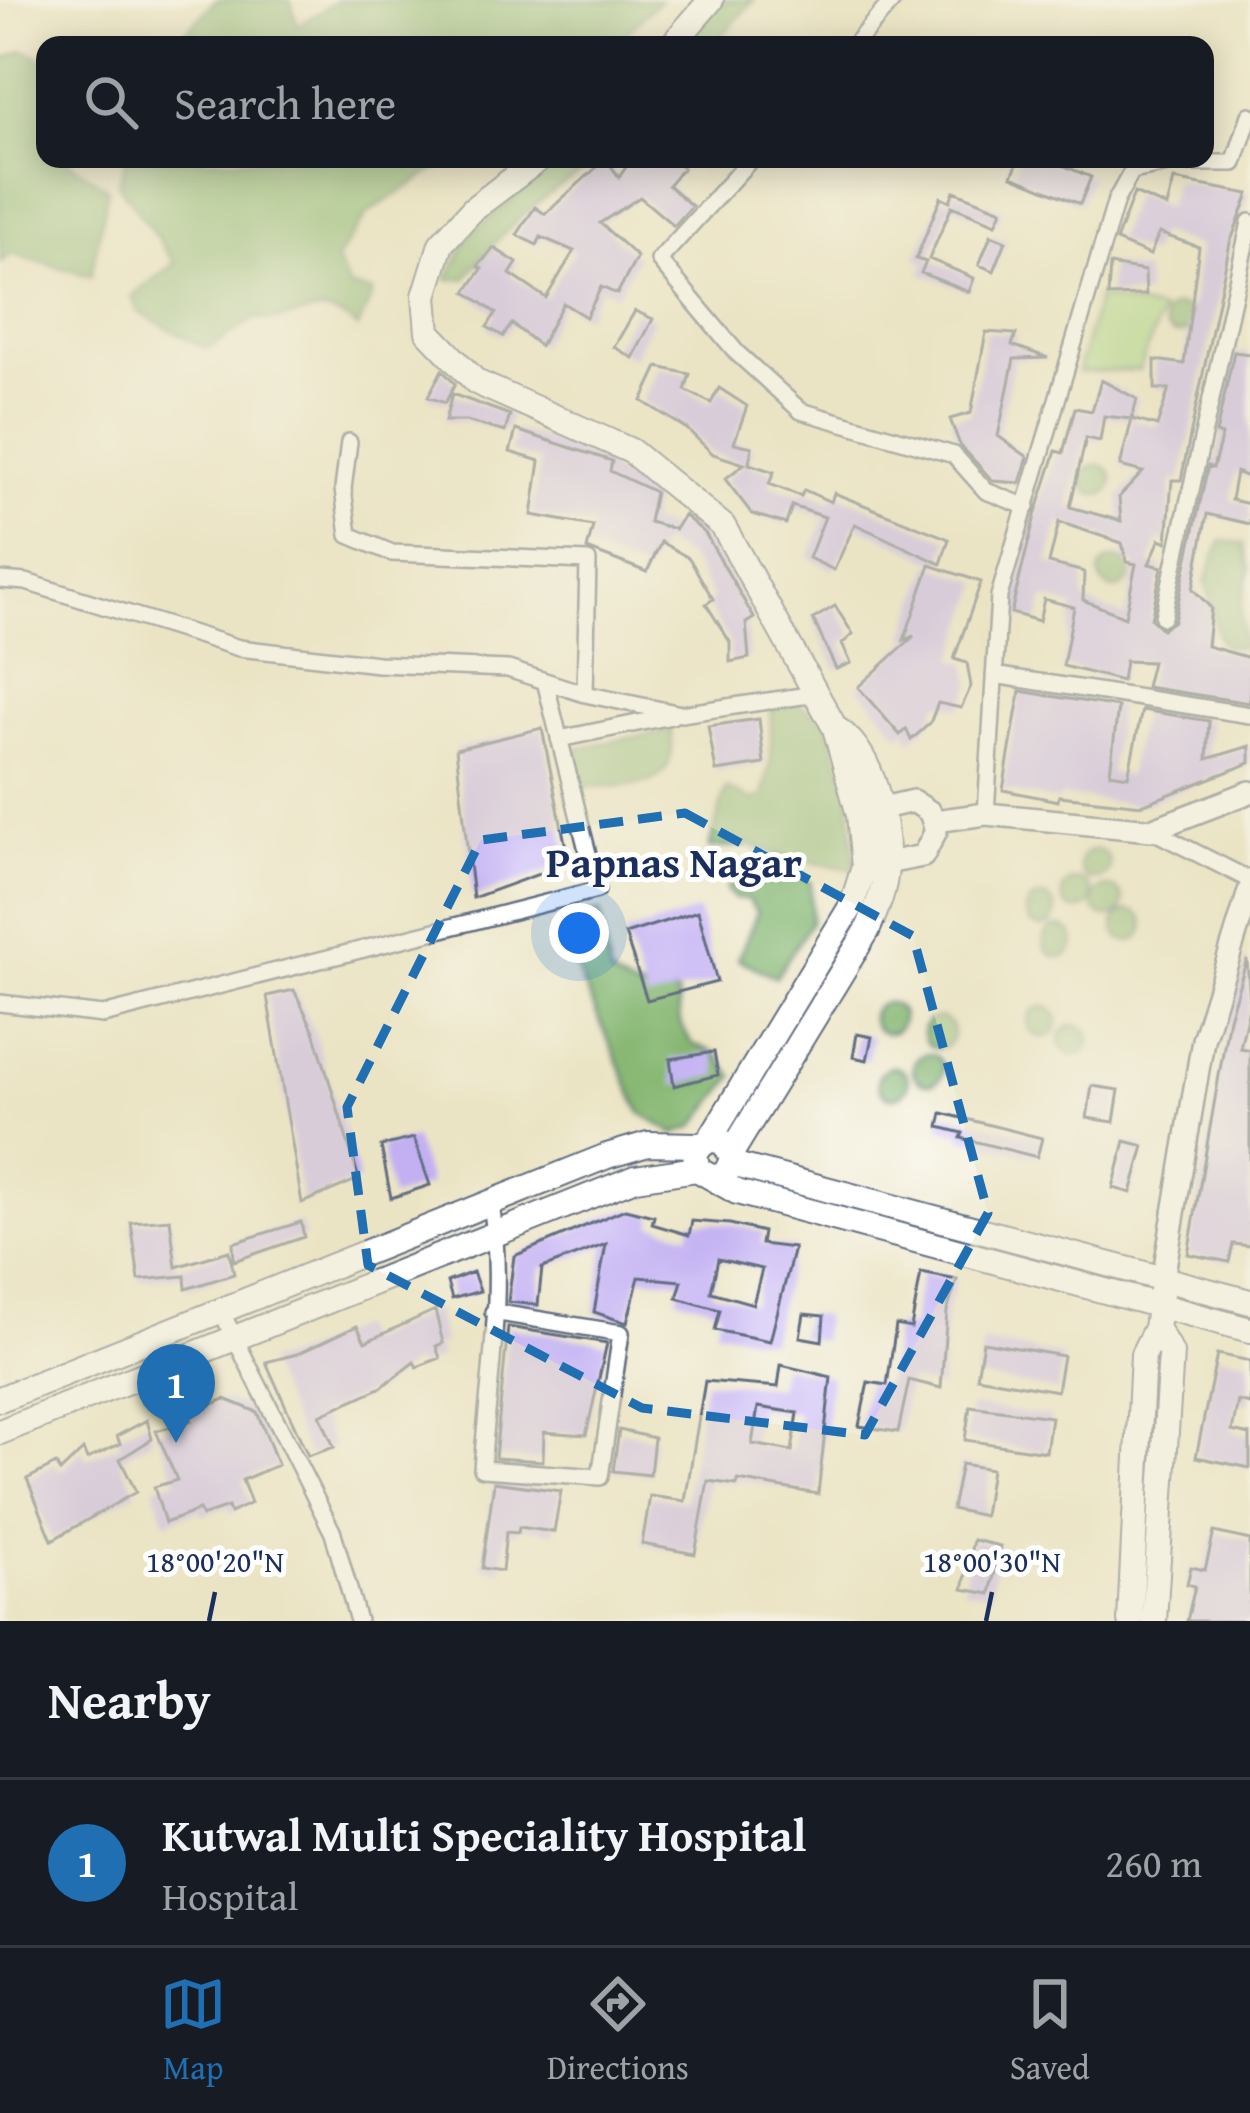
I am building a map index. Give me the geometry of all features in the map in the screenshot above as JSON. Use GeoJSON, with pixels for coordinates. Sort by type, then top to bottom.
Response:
{"type":"FeatureCollection","features":[{"type":"Feature","properties":{"kind":"main road"},"geometry":{"type":"LineString","coordinates":[[680,36],[712,0]]}},
{"type":"Feature","properties":{"kind":"main road"},"geometry":{"type":"LineString","coordinates":[[0,1432],[635,1178],[714,1158],[876,866],[868,812],[869,770],[850,737],[835,728],[723,526],[632,452],[476,382],[428,332],[425,296],[441,244],[473,209],[527,168]]}},
{"type":"Feature","properties":{"kind":"main road"},"geometry":{"type":"LineString","coordinates":[[0,1399],[648,1144],[714,1158],[737,1192],[937,1233],[1250,1330]]}},
{"type":"Feature","properties":{"kind":"main road"},"geometry":{"type":"LineString","coordinates":[[1160,1304],[1250,1303]]}},
{"type":"Feature","properties":{"kind":"main road"},"geometry":{"type":"LineString","coordinates":[[1130,1621],[1143,1354],[1160,1304]]}},
{"type":"Feature","properties":{"kind":"main road"},"geometry":{"type":"LineString","coordinates":[[1154,1621],[1171,1353],[1160,1304]]}},
{"type":"Feature","properties":{"kind":"street"},"geometry":{"type":"LineString","coordinates":[[862,36],[893,0]]}},
{"type":"Feature","properties":{"kind":"street"},"geometry":{"type":"LineString","coordinates":[[1242,167],[1249,121]]}},
{"type":"Feature","properties":{"kind":"street"},"geometry":{"type":"LineString","coordinates":[[743,168],[659,260],[737,353],[801,411],[954,455],[986,491],[1027,507]]}},
{"type":"Feature","properties":{"kind":"street"},"geometry":{"type":"LineString","coordinates":[[986,814],[999,596],[1098,256],[1132,171],[1150,168]]}},
{"type":"Feature","properties":{"kind":"street"},"geometry":{"type":"LineString","coordinates":[[1163,617],[1250,222]]}},
{"type":"Feature","properties":{"kind":"street"},"geometry":{"type":"LineString","coordinates":[[349,442],[344,489],[349,535],[392,553],[588,561],[585,694]]}},
{"type":"Feature","properties":{"kind":"street"},"geometry":{"type":"LineString","coordinates":[[0,580],[26,582],[239,648],[378,664],[508,669],[585,694],[680,714]]}},
{"type":"Feature","properties":{"kind":"street"},"geometry":{"type":"LineString","coordinates":[[994,675],[1250,715]]}},
{"type":"Feature","properties":{"kind":"street"},"geometry":{"type":"LineString","coordinates":[[0,1003],[104,1016],[597,890],[544,681]]}},
{"type":"Feature","properties":{"kind":"street"},"geometry":{"type":"LineString","coordinates":[[559,739],[680,714],[815,694]]}},
{"type":"Feature","properties":{"kind":"street"},"geometry":{"type":"LineString","coordinates":[[1151,830],[1250,792]]}},
{"type":"Feature","properties":{"kind":"street"},"geometry":{"type":"LineString","coordinates":[[868,812],[913,801],[934,821],[935,841],[923,856],[876,866]]}},
{"type":"Feature","properties":{"kind":"street"},"geometry":{"type":"LineString","coordinates":[[934,821],[986,814],[1151,830],[1250,884],[1202,1040],[1160,1304]]}},
{"type":"Feature","properties":{"kind":"street"},"geometry":{"type":"LineString","coordinates":[[491,1204],[496,1234],[482,1469],[600,1477],[621,1334],[493,1312]]}},
{"type":"Feature","properties":{"kind":"street"},"geometry":{"type":"LineString","coordinates":[[221,1311],[333,1533],[358,1621]]}},
{"type":"Feature","properties":{"kind":"highlighted area"},"geometry":{"type":"Polygon","coordinates":[[[685,813],[913,936],[988,1213],[865,1435],[642,1408],[368,1265],[347,1107],[481,840],[685,813]]]}},
{"type":"Feature","properties":{"kind":"green space"},"geometry":{"type":"Polygon","coordinates":[[[216,0],[290,0],[298,26],[338,0],[660,0],[623,36],[182,36],[216,0]]]}},
{"type":"Feature","properties":{"kind":"green space"},"geometry":{"type":"Polygon","coordinates":[[[712,0],[754,0],[722,36],[682,36],[712,0]]]}},
{"type":"Feature","properties":{"kind":"green space"},"geometry":{"type":"Polygon","coordinates":[[[24,50],[36,56],[36,168],[77,168],[108,189],[91,276],[11,254],[0,263],[0,60],[24,50]]]}},
{"type":"Feature","properties":{"kind":"green space"},"geometry":{"type":"Polygon","coordinates":[[[123,168],[438,168],[369,212],[336,259],[349,287],[373,292],[358,328],[330,312],[256,318],[207,349],[138,312],[132,296],[175,263],[118,184],[123,168]]]}},
{"type":"Feature","properties":{"kind":"green space"},"geometry":{"type":"Polygon","coordinates":[[[550,168],[591,168],[528,210],[465,279],[447,279],[470,234],[550,168]]]}},
{"type":"Feature","properties":{"kind":"green space"},"geometry":{"type":"Polygon","coordinates":[[[1098,297],[1162,311],[1139,370],[1078,372],[1098,297]]]}},
{"type":"Feature","properties":{"kind":"green space"},"geometry":{"type":"Polygon","coordinates":[[[1178,306],[1188,310],[1192,320],[1188,330],[1178,334],[1168,330],[1164,320],[1168,310],[1178,306]]]}},
{"type":"Feature","properties":{"kind":"green space"},"geometry":{"type":"Polygon","coordinates":[[[1098,465],[1113,480],[1098,495],[1083,480],[1098,465]]]}},
{"type":"Feature","properties":{"kind":"green space"},"geometry":{"type":"Polygon","coordinates":[[[1221,541],[1243,543],[1250,569],[1241,604],[1243,648],[1223,645],[1205,582],[1221,541]]]}},
{"type":"Feature","properties":{"kind":"green space"},"geometry":{"type":"Polygon","coordinates":[[[1115,559],[1130,574],[1115,589],[1100,574],[1115,559]]]}},
{"type":"Feature","properties":{"kind":"green space"},"geometry":{"type":"Polygon","coordinates":[[[797,703],[827,722],[850,795],[855,870],[789,858],[811,883],[811,922],[776,977],[738,959],[757,913],[748,899],[735,899],[726,889],[753,862],[784,856],[750,845],[709,848],[726,788],[751,800],[763,797],[771,758],[771,710],[797,703]]]}},
{"type":"Feature","properties":{"kind":"green space"},"geometry":{"type":"Polygon","coordinates":[[[671,730],[672,752],[658,778],[629,785],[571,788],[575,748],[671,730]]]}},
{"type":"Feature","properties":{"kind":"green space"},"geometry":{"type":"Polygon","coordinates":[[[1095,850],[1110,865],[1095,880],[1080,865],[1095,850]]]}},
{"type":"Feature","properties":{"kind":"green space"},"geometry":{"type":"Polygon","coordinates":[[[1077,880],[1092,895],[1077,910],[1062,895],[1077,880]]]}},
{"type":"Feature","properties":{"kind":"green space"},"geometry":{"type":"Polygon","coordinates":[[[1108,887],[1123,902],[1108,917],[1093,902],[1108,887]]]}},
{"type":"Feature","properties":{"kind":"green space"},"geometry":{"type":"Polygon","coordinates":[[[1041,897],[1056,912],[1041,927],[1026,912],[1041,897]]]}},
{"type":"Feature","properties":{"kind":"green space"},"geometry":{"type":"Polygon","coordinates":[[[1129,911],[1144,926],[1129,941],[1114,926],[1129,911]]]}},
{"type":"Feature","properties":{"kind":"green space"},"geometry":{"type":"Polygon","coordinates":[[[600,912],[610,975],[633,989],[677,994],[680,1023],[692,1044],[714,1052],[734,1076],[694,1127],[675,1134],[641,1113],[568,950],[574,917],[600,912]]]}},
{"type":"Feature","properties":{"kind":"green space"},"geometry":{"type":"Polygon","coordinates":[[[1059,927],[1074,942],[1059,957],[1044,942],[1059,927]]]}},
{"type":"Feature","properties":{"kind":"green space"},"geometry":{"type":"Polygon","coordinates":[[[887,1003],[902,1018],[887,1033],[872,1018],[887,1003]]]}},
{"type":"Feature","properties":{"kind":"green space"},"geometry":{"type":"Polygon","coordinates":[[[1043,1007],[1058,1022],[1043,1037],[1028,1022],[1043,1007]]]}},
{"type":"Feature","properties":{"kind":"green space"},"geometry":{"type":"Polygon","coordinates":[[[938,1018],[953,1033],[938,1048],[923,1033],[938,1018]]]}},
{"type":"Feature","properties":{"kind":"green space"},"geometry":{"type":"Polygon","coordinates":[[[1075,1025],[1090,1040],[1075,1055],[1060,1040],[1075,1025]]]}},
{"type":"Feature","properties":{"kind":"green space"},"geometry":{"type":"Polygon","coordinates":[[[928,1054],[943,1069],[928,1084],[913,1069],[928,1054]]]}},
{"type":"Feature","properties":{"kind":"green space"},"geometry":{"type":"Polygon","coordinates":[[[893,1067],[908,1082],[893,1097],[878,1082],[893,1067]]]}},
{"type":"Feature","properties":{"kind":"building"},"geometry":{"type":"Polygon","coordinates":[[[596,168],[612,168],[619,177],[626,168],[683,168],[668,185],[692,206],[674,226],[640,197],[600,223],[637,257],[617,294],[601,287],[586,317],[563,303],[540,346],[512,324],[503,336],[487,327],[496,313],[466,292],[482,269],[478,266],[494,248],[517,263],[510,274],[546,298],[574,251],[541,237],[537,245],[517,235],[535,207],[545,214],[596,168]]]}},
{"type":"Feature","properties":{"kind":"building"},"geometry":{"type":"Polygon","coordinates":[[[1015,168],[1070,168],[1091,177],[1080,204],[1012,176],[1015,168]]]}},
{"type":"Feature","properties":{"kind":"building"},"geometry":{"type":"Polygon","coordinates":[[[1174,180],[1249,194],[1230,243],[1181,480],[1172,480],[1167,542],[1160,539],[1149,564],[1162,567],[1151,619],[1162,629],[1174,621],[1208,466],[1213,468],[1222,435],[1216,433],[1234,352],[1250,354],[1250,478],[1236,472],[1231,500],[1250,504],[1250,524],[1207,514],[1193,589],[1211,608],[1207,646],[1250,658],[1250,703],[1146,687],[1152,662],[1125,661],[1122,681],[1063,666],[1074,607],[1044,599],[1039,621],[1011,613],[1035,516],[1056,451],[1063,453],[1075,408],[1092,411],[1101,380],[1137,399],[1132,419],[1157,426],[1169,389],[1155,389],[1155,360],[1184,364],[1199,247],[1159,233],[1150,255],[1116,241],[1134,193],[1167,207],[1174,180]],[[1104,416],[1100,441],[1086,438],[1070,507],[1121,521],[1119,497],[1143,472],[1120,466],[1132,419],[1104,416]],[[1059,522],[1049,563],[1084,572],[1083,600],[1125,617],[1136,564],[1127,562],[1122,543],[1059,522]]]}},
{"type":"Feature","properties":{"kind":"building"},"geometry":{"type":"Polygon","coordinates":[[[954,191],[1002,210],[996,224],[952,206],[929,259],[974,278],[969,292],[921,273],[926,262],[916,259],[941,197],[950,201],[954,191]]]}},
{"type":"Feature","properties":{"kind":"building"},"geometry":{"type":"Polygon","coordinates":[[[991,235],[1006,241],[994,271],[979,265],[991,235]]]}},
{"type":"Feature","properties":{"kind":"building"},"geometry":{"type":"Polygon","coordinates":[[[1110,265],[1145,271],[1146,295],[1108,296],[1110,265]]]}},
{"type":"Feature","properties":{"kind":"building"},"geometry":{"type":"Polygon","coordinates":[[[635,311],[653,319],[633,358],[614,347],[635,311]]]}},
{"type":"Feature","properties":{"kind":"building"},"geometry":{"type":"Polygon","coordinates":[[[986,332],[1016,334],[1012,345],[1048,358],[1014,359],[998,436],[1028,457],[1020,483],[993,481],[960,445],[950,419],[971,413],[986,332]]]}},
{"type":"Feature","properties":{"kind":"building"},"geometry":{"type":"Polygon","coordinates":[[[658,367],[690,374],[685,390],[711,403],[719,388],[747,406],[734,443],[752,447],[749,464],[774,472],[769,484],[801,496],[804,490],[831,502],[834,493],[949,539],[941,564],[855,524],[834,570],[809,558],[825,517],[792,506],[786,524],[752,514],[725,479],[744,464],[713,454],[687,429],[642,401],[658,367]]]}},
{"type":"Feature","properties":{"kind":"building"},"geometry":{"type":"Polygon","coordinates":[[[442,370],[455,384],[445,403],[428,397],[442,370]]]}},
{"type":"Feature","properties":{"kind":"building"},"geometry":{"type":"Polygon","coordinates":[[[452,394],[510,415],[505,432],[466,421],[445,421],[452,394]]]}},
{"type":"Feature","properties":{"kind":"building"},"geometry":{"type":"Polygon","coordinates":[[[516,430],[612,461],[610,471],[655,492],[649,522],[675,529],[684,515],[705,533],[754,618],[746,623],[749,658],[730,662],[730,642],[706,604],[713,599],[689,558],[661,542],[647,572],[587,549],[593,526],[532,515],[540,461],[510,452],[516,430]]]}},
{"type":"Feature","properties":{"kind":"building"},"geometry":{"type":"Polygon","coordinates":[[[930,565],[981,582],[954,659],[967,663],[971,686],[961,708],[938,703],[930,723],[911,740],[906,729],[900,735],[858,687],[914,636],[904,640],[930,565]]]}},
{"type":"Feature","properties":{"kind":"building"},"geometry":{"type":"Polygon","coordinates":[[[835,606],[853,634],[842,644],[851,663],[836,669],[813,619],[835,606]]]}},
{"type":"Feature","properties":{"kind":"building"},"geometry":{"type":"Polygon","coordinates":[[[1020,691],[1118,707],[1110,773],[1128,776],[1142,710],[1209,721],[1207,759],[1250,746],[1250,763],[1142,805],[1059,796],[1058,801],[1003,790],[1020,691]]]}},
{"type":"Feature","properties":{"kind":"building"},"geometry":{"type":"Polygon","coordinates":[[[759,719],[764,764],[716,771],[708,726],[759,719]]]}},
{"type":"Feature","properties":{"kind":"building"},"geometry":{"type":"Polygon","coordinates":[[[542,728],[569,863],[473,898],[456,749],[542,728]]]}},
{"type":"Feature","properties":{"kind":"building"},"geometry":{"type":"Polygon","coordinates":[[[698,911],[717,982],[647,1000],[625,934],[698,911]]]}},
{"type":"Feature","properties":{"kind":"building"},"geometry":{"type":"Polygon","coordinates":[[[1247,959],[1250,1003],[1240,1048],[1250,1050],[1250,1246],[1233,1244],[1229,1262],[1188,1254],[1229,1018],[1247,959]]]}},
{"type":"Feature","properties":{"kind":"building"},"geometry":{"type":"Polygon","coordinates":[[[294,990],[314,1031],[359,1179],[302,1203],[267,996],[294,990]]]}},
{"type":"Feature","properties":{"kind":"building"},"geometry":{"type":"Polygon","coordinates":[[[857,1034],[872,1037],[867,1060],[853,1057],[857,1034]]]}},
{"type":"Feature","properties":{"kind":"building"},"geometry":{"type":"Polygon","coordinates":[[[714,1052],[718,1075],[674,1086],[670,1059],[714,1052]]]}},
{"type":"Feature","properties":{"kind":"building"},"geometry":{"type":"Polygon","coordinates":[[[1092,1086],[1119,1090],[1114,1122],[1087,1118],[1092,1086]]]}},
{"type":"Feature","properties":{"kind":"building"},"geometry":{"type":"Polygon","coordinates":[[[942,1113],[1042,1138],[1037,1157],[961,1138],[963,1133],[939,1127],[942,1113]]]}},
{"type":"Feature","properties":{"kind":"building"},"geometry":{"type":"Polygon","coordinates":[[[414,1138],[430,1185],[391,1198],[381,1146],[414,1138]]]}},
{"type":"Feature","properties":{"kind":"building"},"geometry":{"type":"Polygon","coordinates":[[[1125,1141],[1144,1146],[1131,1193],[1113,1188],[1125,1141]]]}},
{"type":"Feature","properties":{"kind":"building"},"geometry":{"type":"Polygon","coordinates":[[[625,1209],[654,1216],[652,1224],[689,1235],[692,1221],[730,1224],[763,1232],[761,1244],[794,1248],[770,1341],[715,1330],[720,1310],[677,1298],[682,1281],[639,1277],[627,1323],[594,1312],[606,1244],[542,1268],[538,1305],[508,1302],[514,1256],[625,1209]],[[718,1259],[711,1292],[753,1304],[762,1269],[718,1259]]]}},
{"type":"Feature","properties":{"kind":"building"},"geometry":{"type":"Polygon","coordinates":[[[170,1219],[176,1267],[229,1251],[234,1274],[186,1289],[185,1276],[139,1280],[131,1222],[170,1219]]]}},
{"type":"Feature","properties":{"kind":"building"},"geometry":{"type":"Polygon","coordinates":[[[301,1222],[304,1237],[234,1261],[233,1243],[301,1222]]]}},
{"type":"Feature","properties":{"kind":"building"},"geometry":{"type":"Polygon","coordinates":[[[473,1272],[480,1291],[452,1299],[447,1282],[473,1272]]]}},
{"type":"Feature","properties":{"kind":"building"},"geometry":{"type":"Polygon","coordinates":[[[921,1273],[957,1280],[947,1311],[941,1388],[909,1380],[898,1432],[859,1426],[868,1382],[887,1385],[896,1325],[911,1328],[921,1273]]]}},
{"type":"Feature","properties":{"kind":"building"},"geometry":{"type":"Polygon","coordinates":[[[435,1310],[443,1343],[436,1346],[440,1358],[417,1367],[414,1362],[382,1387],[320,1415],[334,1447],[308,1456],[266,1362],[297,1354],[357,1326],[365,1342],[435,1310]]]}},
{"type":"Feature","properties":{"kind":"building"},"geometry":{"type":"Polygon","coordinates":[[[804,1314],[824,1316],[822,1341],[800,1337],[804,1314]]]}},
{"type":"Feature","properties":{"kind":"building"},"geometry":{"type":"Polygon","coordinates":[[[508,1327],[607,1343],[586,1435],[544,1432],[543,1461],[495,1458],[508,1327]]]}},
{"type":"Feature","properties":{"kind":"building"},"geometry":{"type":"Polygon","coordinates":[[[983,1342],[1063,1356],[1057,1391],[977,1377],[983,1342]]]}},
{"type":"Feature","properties":{"kind":"building"},"geometry":{"type":"Polygon","coordinates":[[[1217,1354],[1250,1361],[1250,1404],[1238,1401],[1232,1431],[1250,1435],[1250,1468],[1196,1457],[1217,1354]]]}},
{"type":"Feature","properties":{"kind":"building"},"geometry":{"type":"Polygon","coordinates":[[[781,1365],[831,1377],[818,1494],[738,1480],[737,1485],[708,1481],[695,1554],[642,1544],[650,1496],[685,1501],[705,1381],[778,1387],[781,1365]],[[758,1407],[752,1444],[792,1451],[798,1413],[758,1407]]]}},
{"type":"Feature","properties":{"kind":"building"},"geometry":{"type":"Polygon","coordinates":[[[225,1399],[257,1412],[278,1465],[242,1480],[251,1503],[230,1513],[228,1507],[202,1516],[199,1510],[165,1523],[154,1487],[177,1480],[156,1431],[191,1421],[189,1415],[225,1399]]]}},
{"type":"Feature","properties":{"kind":"building"},"geometry":{"type":"Polygon","coordinates":[[[970,1406],[1051,1417],[1046,1452],[965,1440],[970,1406]]]}},
{"type":"Feature","properties":{"kind":"building"},"geometry":{"type":"Polygon","coordinates":[[[147,1420],[152,1439],[120,1459],[136,1492],[52,1540],[27,1479],[56,1464],[60,1472],[83,1450],[87,1459],[120,1444],[117,1436],[147,1420]]]}},
{"type":"Feature","properties":{"kind":"building"},"geometry":{"type":"Polygon","coordinates":[[[619,1430],[654,1438],[650,1475],[613,1471],[619,1430]]]}},
{"type":"Feature","properties":{"kind":"building"},"geometry":{"type":"Polygon","coordinates":[[[961,1464],[991,1469],[984,1516],[952,1509],[961,1464]]]}},
{"type":"Feature","properties":{"kind":"building"},"geometry":{"type":"Polygon","coordinates":[[[494,1482],[561,1491],[554,1532],[519,1527],[518,1533],[506,1532],[502,1571],[482,1568],[494,1482]]]}},
{"type":"Feature","properties":{"kind":"building"},"geometry":{"type":"Polygon","coordinates":[[[1214,1532],[1250,1540],[1250,1621],[1187,1621],[1195,1586],[1187,1584],[1191,1567],[1205,1570],[1214,1532]]]}},
{"type":"Feature","properties":{"kind":"building"},"geometry":{"type":"Polygon","coordinates":[[[973,1540],[1000,1546],[990,1594],[963,1589],[973,1540]]]}},
{"type":"Feature","properties":{"kind":"place","name":"Kutwal Multi Speciality Hospital"},"geometry":{"type":"Point","coordinates":[176,1443]}},
{"type":"Feature","properties":{"kind":"district","name":"Papnas Nagar"},"geometry":{"type":"Point","coordinates":[674,862]}}]}
